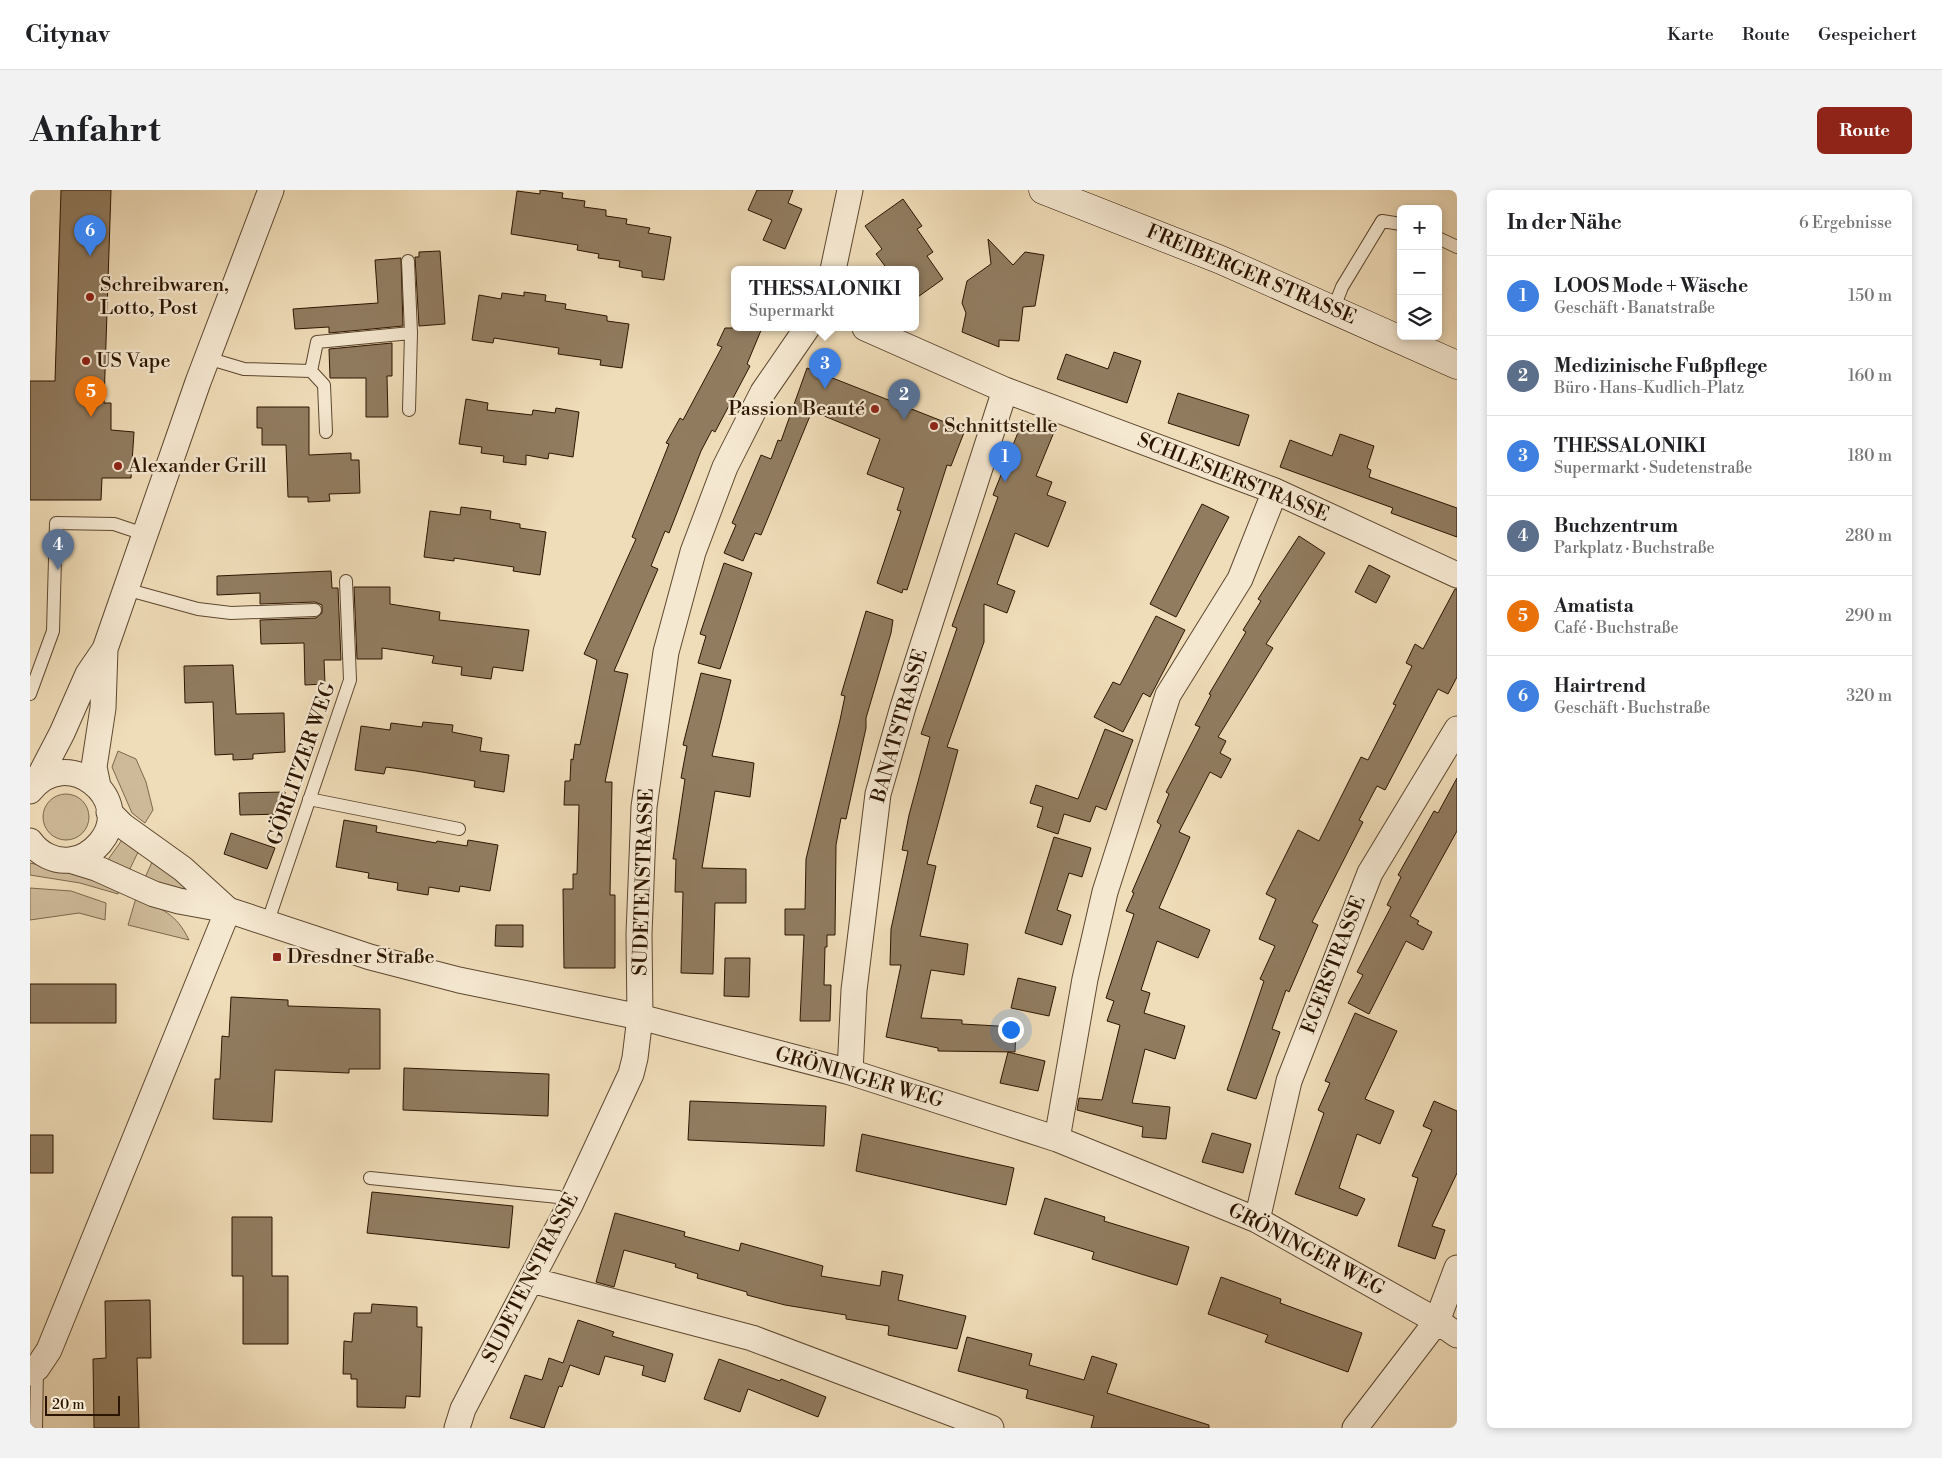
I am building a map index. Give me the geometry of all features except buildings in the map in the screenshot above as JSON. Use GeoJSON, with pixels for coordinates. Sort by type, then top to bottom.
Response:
{"type":"FeatureCollection","features":[{"type":"Feature","properties":{"kind":"main road","name":"FREIBERGER STRASSE"},"geometry":{"type":"LineString","coordinates":[[1043,190],[1222,260],[1457,364]]}},
{"type":"Feature","properties":{"kind":"street"},"geometry":{"type":"LineString","coordinates":[[32,788],[62,733],[88,674],[105,649],[124,589],[271,190]]}},
{"type":"Feature","properties":{"kind":"street"},"geometry":{"type":"LineString","coordinates":[[834,266],[850,190]]}},
{"type":"Feature","properties":{"kind":"street","name":"SUDETENSTRASSE"},"geometry":{"type":"LineString","coordinates":[[457,1428],[463,1409],[570,1205],[630,1074],[635,1058],[640,1017],[639,934],[644,808],[666,652],[693,552],[725,467],[763,392],[805,331]]}},
{"type":"Feature","properties":{"kind":"street","name":"SCHLESIERSTRASSE"},"geometry":{"type":"LineString","coordinates":[[872,331],[1005,390],[1275,491],[1457,575]]}},
{"type":"Feature","properties":{"kind":"street","name":"BANATSTRASSE"},"geometry":{"type":"LineString","coordinates":[[850,1072],[854,990],[878,794],[903,706],[1005,390]]}},
{"type":"Feature","properties":{"kind":"street"},"geometry":{"type":"LineString","coordinates":[[1057,1139],[1086,979],[1105,892],[1168,695],[1240,579],[1275,491]]}},
{"type":"Feature","properties":{"kind":"street","name":"GRÖNINGER WEG"},"geometry":{"type":"LineString","coordinates":[[105,649],[103,708],[94,767],[98,786],[106,798],[109,812],[123,826],[183,869],[228,910]]}},
{"type":"Feature","properties":{"kind":"street","name":"EGERSTRASSE"},"geometry":{"type":"LineString","coordinates":[[1258,1220],[1289,1081],[1370,873],[1457,729]]}},
{"type":"Feature","properties":{"kind":"street"},"geometry":{"type":"LineString","coordinates":[[32,788],[52,775],[72,773],[86,777],[98,786]]}},
{"type":"Feature","properties":{"kind":"street"},"geometry":{"type":"LineString","coordinates":[[70,860],[83,857],[94,850],[103,839],[109,826],[109,812]]}},
{"type":"Feature","properties":{"kind":"street","name":"GRÖNINGER WEG"},"geometry":{"type":"LineString","coordinates":[[35,851],[57,859],[70,860],[96,868],[154,894],[179,901],[228,910],[370,957],[459,980],[640,1017],[850,1072],[1057,1139],[1258,1220],[1447,1328]]}},
{"type":"Feature","properties":{"kind":"street"},"geometry":{"type":"LineString","coordinates":[[33,1370],[49,1350],[228,910]]}},
{"type":"Feature","properties":{"kind":"street"},"geometry":{"type":"LineString","coordinates":[[1354,1428],[1447,1328],[1457,1268]]}},
{"type":"Feature","properties":{"kind":"street"},"geometry":{"type":"LineString","coordinates":[[531,1280],[752,1338],[991,1428]]}},
{"type":"Feature","properties":{"kind":"lane"},"geometry":{"type":"LineString","coordinates":[[1333,310],[1342,286],[1382,222],[1397,224]]}},
{"type":"Feature","properties":{"kind":"lane"},"geometry":{"type":"LineString","coordinates":[[1442,240],[1457,247]]}},
{"type":"Feature","properties":{"kind":"lane"},"geometry":{"type":"LineString","coordinates":[[408,261],[410,333],[409,410]]}},
{"type":"Feature","properties":{"kind":"lane"},"geometry":{"type":"LineString","coordinates":[[311,371],[317,342],[410,333]]}},
{"type":"Feature","properties":{"kind":"lane"},"geometry":{"type":"LineString","coordinates":[[208,358],[244,369],[311,371],[324,385],[326,432]]}},
{"type":"Feature","properties":{"kind":"lane"},"geometry":{"type":"LineString","coordinates":[[30,694],[53,631],[56,523],[114,524],[144,534]]}},
{"type":"Feature","properties":{"kind":"lane","name":"GÖRLITZER WEG"},"geometry":{"type":"LineString","coordinates":[[267,924],[350,680],[346,581]]}},
{"type":"Feature","properties":{"kind":"lane"},"geometry":{"type":"LineString","coordinates":[[124,589],[198,609],[231,613],[316,610]]}},
{"type":"Feature","properties":{"kind":"lane"},"geometry":{"type":"LineString","coordinates":[[309,799],[459,829]]}},
{"type":"Feature","properties":{"kind":"lane"},"geometry":{"type":"LineString","coordinates":[[370,1178],[558,1197],[570,1205]]}},
{"type":"Feature","properties":{"kind":"lane"},"geometry":{"type":"LineString","coordinates":[[33,1370],[36,1428]]}},
{"type":"Feature","properties":{"kind":"shaded area"},"geometry":{"type":"Polygon","coordinates":[[[118,751],[136,759],[146,782],[153,810],[145,823],[132,813],[112,767],[118,751]]]}},
{"type":"Feature","properties":{"kind":"shaded area"},"geometry":{"type":"Polygon","coordinates":[[[66,794],[79,798],[85,804],[89,817],[85,830],[79,836],[66,840],[53,836],[47,830],[43,817],[47,804],[53,798],[66,794]]]}},
{"type":"Feature","properties":{"kind":"shaded area"},"geometry":{"type":"Polygon","coordinates":[[[122,840],[139,850],[128,873],[107,861],[122,840]]]}},
{"type":"Feature","properties":{"kind":"shaded area"},"geometry":{"type":"Polygon","coordinates":[[[153,860],[194,891],[143,882],[153,860]]]}},
{"type":"Feature","properties":{"kind":"shaded area"},"geometry":{"type":"Polygon","coordinates":[[[30,863],[78,873],[119,890],[118,894],[80,883],[30,875],[30,863]]]}},
{"type":"Feature","properties":{"kind":"shaded area"},"geometry":{"type":"Polygon","coordinates":[[[30,888],[71,891],[106,903],[105,920],[79,913],[30,920],[30,888]]]}},
{"type":"Feature","properties":{"kind":"shaded area"},"geometry":{"type":"Polygon","coordinates":[[[136,898],[167,913],[179,924],[189,940],[128,925],[136,898]]]}},
{"type":"Feature","properties":{"kind":"place","name":"Hairtrend"},"geometry":{"type":"Point","coordinates":[90,256]}},
{"type":"Feature","properties":{"kind":"place","name":"Schreibwaren, Lotto, Post"},"geometry":{"type":"Point","coordinates":[90,297]}},
{"type":"Feature","properties":{"kind":"place","name":"US Vape"},"geometry":{"type":"Point","coordinates":[86,361]}},
{"type":"Feature","properties":{"kind":"place","name":"THESSALONIKI"},"geometry":{"type":"Point","coordinates":[825,389]}},
{"type":"Feature","properties":{"kind":"place","name":"Passion Beauté"},"geometry":{"type":"Point","coordinates":[875,409]}},
{"type":"Feature","properties":{"kind":"place","name":"Amatista"},"geometry":{"type":"Point","coordinates":[91,417]}},
{"type":"Feature","properties":{"kind":"place","name":"Medizinische Fußpflege"},"geometry":{"type":"Point","coordinates":[904,420]}},
{"type":"Feature","properties":{"kind":"place","name":"Schnittstelle"},"geometry":{"type":"Point","coordinates":[934,426]}},
{"type":"Feature","properties":{"kind":"place","name":"Alexander Grill"},"geometry":{"type":"Point","coordinates":[118,466]}},
{"type":"Feature","properties":{"kind":"place","name":"LOOS Mode + Wäsche"},"geometry":{"type":"Point","coordinates":[1005,482]}},
{"type":"Feature","properties":{"kind":"place","name":"Buchzentrum"},"geometry":{"type":"Point","coordinates":[58,570]}},
{"type":"Feature","properties":{"kind":"place","name":"Dresdner Straße"},"geometry":{"type":"Point","coordinates":[277,957]}}]}
